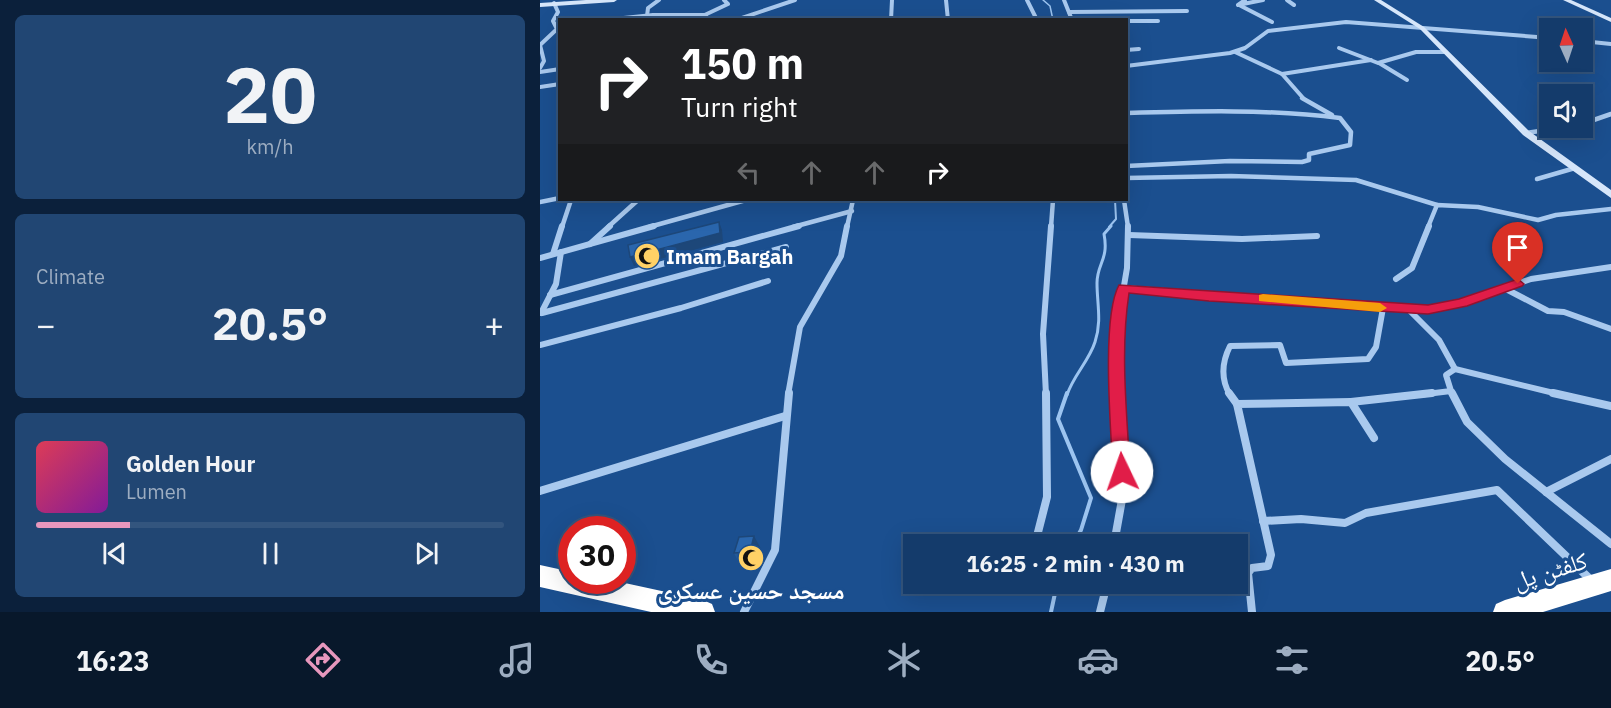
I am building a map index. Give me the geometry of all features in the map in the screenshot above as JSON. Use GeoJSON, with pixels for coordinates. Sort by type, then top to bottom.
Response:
{"type":"FeatureCollection","features":[{"type":"Feature","properties":{"kind":"highway"},"geometry":{"type":"LineString","coordinates":[[540,576],[663,608],[703,612]]}},
{"type":"Feature","properties":{"kind":"highway","name":"کلفٹن پل"},"geometry":{"type":"LineString","coordinates":[[1505,612],[1603,582]]}},
{"type":"Feature","properties":{"kind":"street"},"geometry":{"type":"LineString","coordinates":[[540,5],[614,0]]}},
{"type":"Feature","properties":{"kind":"street"},"geometry":{"type":"LineString","coordinates":[[647,16],[648,8],[658,0]]}},
{"type":"Feature","properties":{"kind":"street"},"geometry":{"type":"LineString","coordinates":[[699,18],[728,4],[724,0]]}},
{"type":"Feature","properties":{"kind":"street"},"geometry":{"type":"LineString","coordinates":[[742,18],[795,0]]}},
{"type":"Feature","properties":{"kind":"street"},"geometry":{"type":"LineString","coordinates":[[891,18],[892,0]]}},
{"type":"Feature","properties":{"kind":"street"},"geometry":{"type":"LineString","coordinates":[[946,0],[948,18]]}},
{"type":"Feature","properties":{"kind":"street"},"geometry":{"type":"LineString","coordinates":[[1027,0],[1036,18]]}},
{"type":"Feature","properties":{"kind":"street"},"geometry":{"type":"LineString","coordinates":[[1064,0],[1071,18]]}},
{"type":"Feature","properties":{"kind":"street"},"geometry":{"type":"LineString","coordinates":[[1245,0],[1238,3],[1272,22]]}},
{"type":"Feature","properties":{"kind":"street"},"geometry":{"type":"LineString","coordinates":[[1241,6],[1263,0]]}},
{"type":"Feature","properties":{"kind":"street"},"geometry":{"type":"LineString","coordinates":[[1287,0],[1294,4]]}},
{"type":"Feature","properties":{"kind":"street"},"geometry":{"type":"LineString","coordinates":[[1377,0],[1422,28],[1526,133],[1611,195]]}},
{"type":"Feature","properties":{"kind":"street"},"geometry":{"type":"LineString","coordinates":[[1566,0],[1611,20]]}},
{"type":"Feature","properties":{"kind":"street"},"geometry":{"type":"LineString","coordinates":[[554,3],[558,12],[554,21],[557,29],[540,45],[544,61],[540,70],[558,69]]}},
{"type":"Feature","properties":{"kind":"street"},"geometry":{"type":"LineString","coordinates":[[1069,12],[1187,11]]}},
{"type":"Feature","properties":{"kind":"street"},"geometry":{"type":"LineString","coordinates":[[626,18],[706,15]]}},
{"type":"Feature","properties":{"kind":"street"},"geometry":{"type":"LineString","coordinates":[[1128,21],[1158,21]]}},
{"type":"Feature","properties":{"kind":"street"},"geometry":{"type":"LineString","coordinates":[[1128,66],[1235,52],[1245,48],[1268,31],[1287,27],[1359,22],[1539,37]]}},
{"type":"Feature","properties":{"kind":"street"},"geometry":{"type":"LineString","coordinates":[[1593,42],[1611,44]]}},
{"type":"Feature","properties":{"kind":"street"},"geometry":{"type":"LineString","coordinates":[[1339,48],[1378,63],[1407,80]]}},
{"type":"Feature","properties":{"kind":"street"},"geometry":{"type":"LineString","coordinates":[[1128,50],[1139,49]]}},
{"type":"Feature","properties":{"kind":"street"},"geometry":{"type":"LineString","coordinates":[[1128,166],[1230,161],[1302,162],[1309,160],[1309,154],[1350,145],[1351,132],[1340,118],[1314,107],[1296,92],[1282,74],[1235,52]]}},
{"type":"Feature","properties":{"kind":"street"},"geometry":{"type":"LineString","coordinates":[[1378,63],[1416,52],[1445,52]]}},
{"type":"Feature","properties":{"kind":"street"},"geometry":{"type":"LineString","coordinates":[[1282,74],[1371,60]]}},
{"type":"Feature","properties":{"kind":"street"},"geometry":{"type":"LineString","coordinates":[[540,87],[558,84]]}},
{"type":"Feature","properties":{"kind":"street"},"geometry":{"type":"LineString","coordinates":[[1128,113],[1244,110],[1291,112],[1340,118]]}},
{"type":"Feature","properties":{"kind":"street"},"geometry":{"type":"LineString","coordinates":[[1593,120],[1611,114]]}},
{"type":"Feature","properties":{"kind":"street"},"geometry":{"type":"LineString","coordinates":[[1526,133],[1539,131]]}},
{"type":"Feature","properties":{"kind":"street"},"geometry":{"type":"LineString","coordinates":[[1537,179],[1575,168]]}},
{"type":"Feature","properties":{"kind":"street"},"geometry":{"type":"LineString","coordinates":[[1128,178],[1231,176],[1356,180],[1437,205],[1478,207],[1538,220],[1566,213],[1611,209]]}},
{"type":"Feature","properties":{"kind":"street"},"geometry":{"type":"LineString","coordinates":[[540,202],[558,198]]}},
{"type":"Feature","properties":{"kind":"street"},"geometry":{"type":"LineString","coordinates":[[553,254],[571,201]]}},
{"type":"Feature","properties":{"kind":"street"},"geometry":{"type":"LineString","coordinates":[[590,244],[637,201]]}},
{"type":"Feature","properties":{"kind":"street"},"geometry":{"type":"LineString","coordinates":[[540,258],[742,201]]}},
{"type":"Feature","properties":{"kind":"street"},"geometry":{"type":"LineString","coordinates":[[744,612],[775,550],[785,416],[800,327],[841,256],[853,201]]}},
{"type":"Feature","properties":{"kind":"street"},"geometry":{"type":"LineString","coordinates":[[1038,534],[1047,496],[1047,420],[1043,334],[1053,201]]}},
{"type":"Feature","properties":{"kind":"street"},"geometry":{"type":"LineString","coordinates":[[1116,534],[1123,494],[1117,384],[1118,321],[1129,235],[1124,201]]}},
{"type":"Feature","properties":{"kind":"street"},"geometry":{"type":"LineString","coordinates":[[1396,279],[1412,268],[1437,205]]}},
{"type":"Feature","properties":{"kind":"street"},"geometry":{"type":"LineString","coordinates":[[550,295],[852,211]]}},
{"type":"Feature","properties":{"kind":"street"},"geometry":{"type":"LineString","coordinates":[[1129,235],[1242,239],[1317,236]]}},
{"type":"Feature","properties":{"kind":"street"},"geometry":{"type":"LineString","coordinates":[[541,315],[786,247]]}},
{"type":"Feature","properties":{"kind":"street"},"geometry":{"type":"LineString","coordinates":[[541,315],[556,284],[561,252]]}},
{"type":"Feature","properties":{"kind":"street"},"geometry":{"type":"LineString","coordinates":[[1124,288],[1383,308],[1444,308],[1545,276],[1611,267]]}},
{"type":"Feature","properties":{"kind":"street"},"geometry":{"type":"LineString","coordinates":[[540,345],[681,308],[768,281]]}},
{"type":"Feature","properties":{"kind":"street"},"geometry":{"type":"LineString","coordinates":[[1504,288],[1548,311],[1564,312],[1611,329]]}},
{"type":"Feature","properties":{"kind":"street"},"geometry":{"type":"LineString","coordinates":[[1252,612],[1248,573],[1252,568],[1268,566],[1271,555],[1237,404],[1228,394],[1223,378],[1222,359],[1230,346],[1280,345],[1287,363],[1368,359],[1376,347],[1383,308]]}},
{"type":"Feature","properties":{"kind":"street"},"geometry":{"type":"LineString","coordinates":[[1407,309],[1439,340],[1455,369]]}},
{"type":"Feature","properties":{"kind":"street"},"geometry":{"type":"LineString","coordinates":[[1611,406],[1598,401],[1539,390],[1494,376],[1455,369],[1446,375],[1451,391],[1467,422],[1505,459],[1611,544]]}},
{"type":"Feature","properties":{"kind":"street"},"geometry":{"type":"LineString","coordinates":[[1237,404],[1351,402],[1451,391]]}},
{"type":"Feature","properties":{"kind":"street"},"geometry":{"type":"LineString","coordinates":[[1351,402],[1374,438]]}},
{"type":"Feature","properties":{"kind":"street"},"geometry":{"type":"LineString","coordinates":[[540,491],[785,416]]}},
{"type":"Feature","properties":{"kind":"street"},"geometry":{"type":"LineString","coordinates":[[1546,492],[1611,459]]}},
{"type":"Feature","properties":{"kind":"street"},"geometry":{"type":"LineString","coordinates":[[1263,521],[1301,519],[1345,523],[1366,513],[1497,490],[1603,582]]}},
{"type":"Feature","properties":{"kind":"street"},"geometry":{"type":"LineString","coordinates":[[1100,612],[1104,594]]}},
{"type":"Feature","properties":{"kind":"building"},"geometry":{"type":"Polygon","coordinates":[[[719,222],[720,233],[630,257],[628,245],[719,222]]]}},
{"type":"Feature","properties":{"kind":"building"},"geometry":{"type":"Polygon","coordinates":[[[754,536],[750,552],[734,553],[739,537],[754,536]]]}},
{"type":"Feature","properties":{"kind":"waterway"},"geometry":{"type":"LineString","coordinates":[[1043,0],[1050,6],[1053,18]]}},
{"type":"Feature","properties":{"kind":"waterway"},"geometry":{"type":"LineString","coordinates":[[1109,227],[1116,219],[1115,201]]}},
{"type":"Feature","properties":{"kind":"waterway"},"geometry":{"type":"LineString","coordinates":[[1067,395],[1089,356],[1097,334],[1098,276],[1105,250],[1104,234],[1111,226]]}},
{"type":"Feature","properties":{"kind":"waterway"},"geometry":{"type":"LineString","coordinates":[[1067,393],[1058,419],[1091,498],[1079,534]]}},
{"type":"Feature","properties":{"kind":"waterway"},"geometry":{"type":"LineString","coordinates":[[1051,612],[1055,594]]}},
{"type":"Feature","properties":{"kind":"slow traffic"},"geometry":{"type":"LineString","coordinates":[[1263,298],[1380,308]]}},
{"type":"Feature","properties":{"kind":"place","name":"Imam Bargah"},"geometry":{"type":"Point","coordinates":[647,256]}},
{"type":"Feature","properties":{"kind":"place","name":"مسجد حسین عسکری"},"geometry":{"type":"Point","coordinates":[751,558]}},
{"type":"Feature","properties":{"kind":"route"},"geometry":{"type":"LineString","coordinates":[[1122,472],[1117,384],[1118,321],[1124,288],[1209,296],[1428,310],[1462,303],[1518,284]]}}]}
